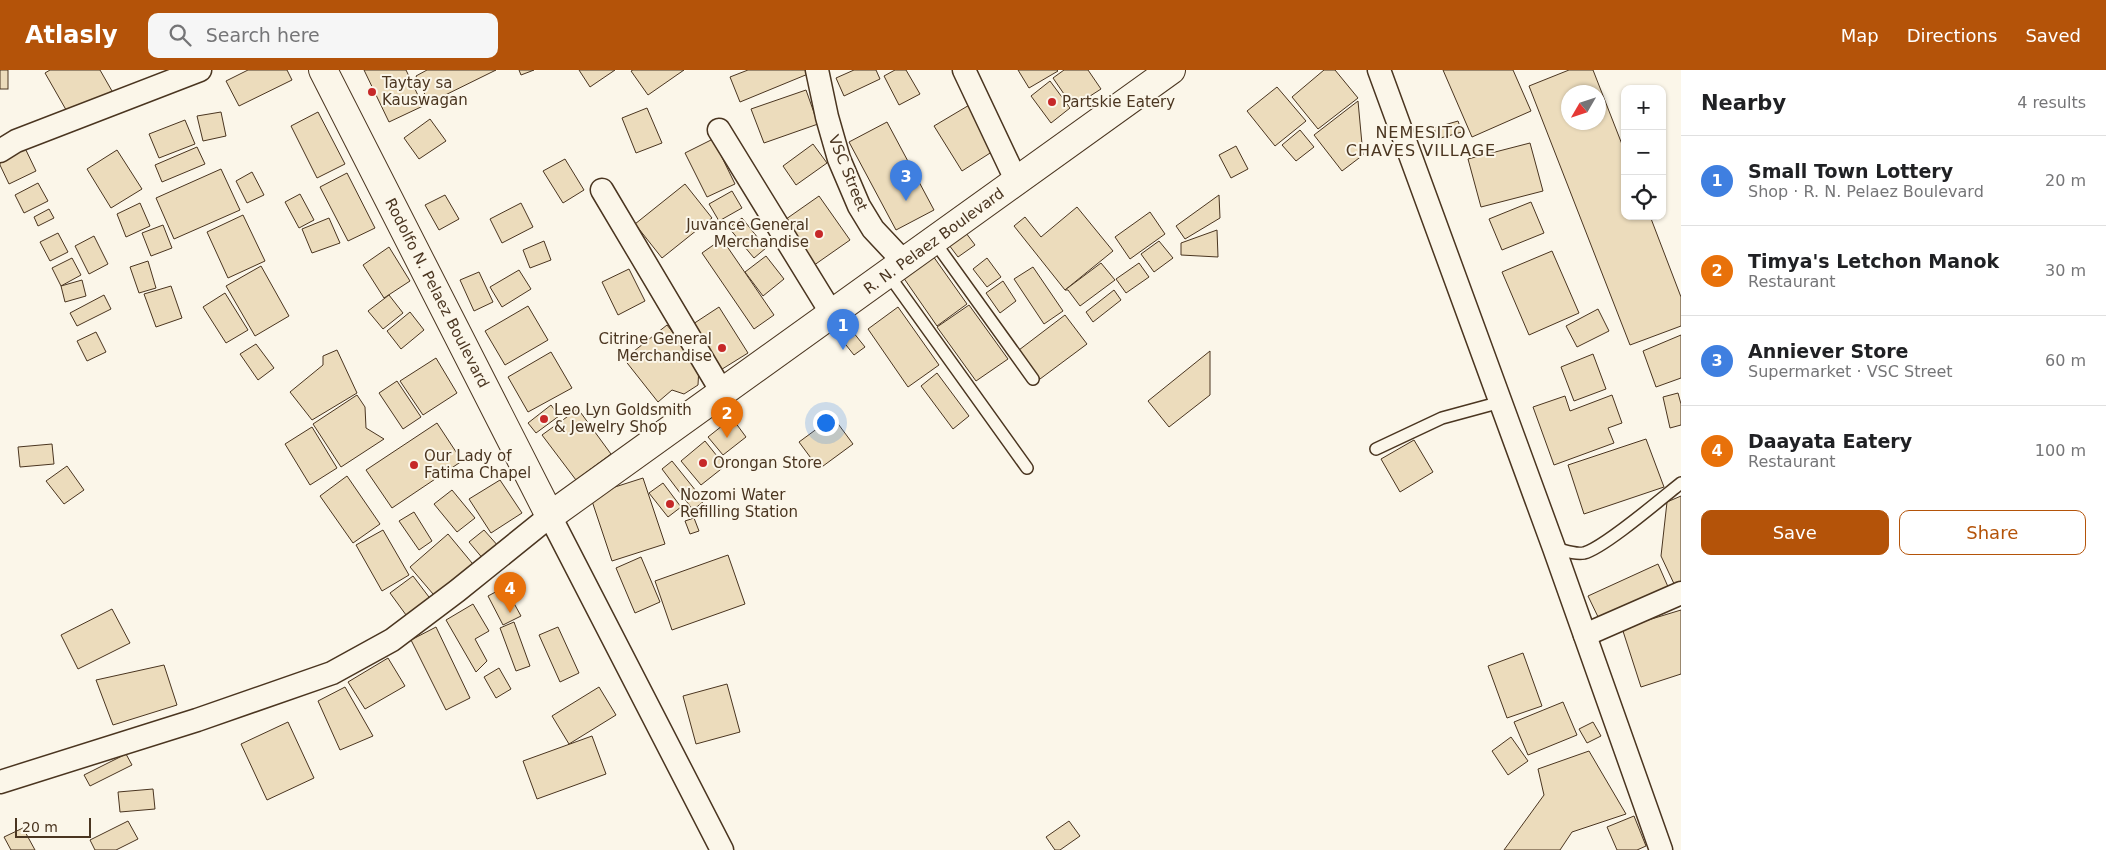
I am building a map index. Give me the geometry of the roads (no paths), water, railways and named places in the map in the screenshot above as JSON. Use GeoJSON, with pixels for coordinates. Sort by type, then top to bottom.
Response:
{"type":"FeatureCollection","features":[{"type":"Feature","properties":{"kind":"street"},"geometry":{"type":"LineString","coordinates":[[0,151],[16,141],[200,70]]}},
{"type":"Feature","properties":{"kind":"street","name":"Rodolfo N. Pelaez Boulevard"},"geometry":{"type":"LineString","coordinates":[[323,70],[550,516]]}},
{"type":"Feature","properties":{"kind":"street","name":"VSC Street"},"geometry":{"type":"LineString","coordinates":[[817,70],[827,117],[840,159],[859,206],[896,268]]}},
{"type":"Feature","properties":{"kind":"street"},"geometry":{"type":"LineString","coordinates":[[964,70],[1017,182]]}},
{"type":"Feature","properties":{"kind":"street","name":"R. N. Pelaez Boulevard"},"geometry":{"type":"LineString","coordinates":[[550,516],[1171,70]]}},
{"type":"Feature","properties":{"kind":"street"},"geometry":{"type":"LineString","coordinates":[[1380,70],[1554,548],[1661,850]]}},
{"type":"Feature","properties":{"kind":"street"},"geometry":{"type":"LineString","coordinates":[[719,130],[832,314]]}},
{"type":"Feature","properties":{"kind":"street"},"geometry":{"type":"LineString","coordinates":[[602,190],[722,392]]}},
{"type":"Feature","properties":{"kind":"street"},"geometry":{"type":"LineString","coordinates":[[0,782],[197,720],[332,673],[392,640],[458,591],[550,516],[722,850]]}},
{"type":"Feature","properties":{"kind":"street"},"geometry":{"type":"LineString","coordinates":[[1585,635],[1681,593]]}},
{"type":"Feature","properties":{"kind":"lane"},"geometry":{"type":"LineString","coordinates":[[934,241],[1033,379]]}},
{"type":"Feature","properties":{"kind":"lane"},"geometry":{"type":"LineString","coordinates":[[896,268],[1027,468]]}},
{"type":"Feature","properties":{"kind":"lane"},"geometry":{"type":"LineString","coordinates":[[1376,449],[1442,418],[1501,402]]}},
{"type":"Feature","properties":{"kind":"lane"},"geometry":{"type":"LineString","coordinates":[[1554,548],[1576,554],[1586,553],[1681,483]]}},
{"type":"Feature","properties":{"kind":"place","name":"Taytay sa Kauswagan"},"geometry":{"type":"Point","coordinates":[372,92]}},
{"type":"Feature","properties":{"kind":"place","name":"Partskie Eatery"},"geometry":{"type":"Point","coordinates":[1052,102]}},
{"type":"Feature","properties":{"kind":"place","name":"Anniever Store"},"geometry":{"type":"Point","coordinates":[906,201]}},
{"type":"Feature","properties":{"kind":"place","name":"Juvance General Merchandise"},"geometry":{"type":"Point","coordinates":[819,234]}},
{"type":"Feature","properties":{"kind":"place","name":"Citrine General Merchandise"},"geometry":{"type":"Point","coordinates":[722,348]}},
{"type":"Feature","properties":{"kind":"place","name":"Small Town Lottery"},"geometry":{"type":"Point","coordinates":[843,350]}},
{"type":"Feature","properties":{"kind":"place","name":"Leo Lyn Goldsmith & Jewelry Shop"},"geometry":{"type":"Point","coordinates":[544,419]}},
{"type":"Feature","properties":{"kind":"place","name":"Timya's Letchon Manok"},"geometry":{"type":"Point","coordinates":[727,438]}},
{"type":"Feature","properties":{"kind":"place","name":"Orongan Store"},"geometry":{"type":"Point","coordinates":[703,463]}},
{"type":"Feature","properties":{"kind":"place","name":"Our Lady of Fatima Chapel"},"geometry":{"type":"Point","coordinates":[414,465]}},
{"type":"Feature","properties":{"kind":"place","name":"Nozomi Water Refilling Station"},"geometry":{"type":"Point","coordinates":[670,504]}},
{"type":"Feature","properties":{"kind":"place","name":"Daayata Eatery"},"geometry":{"type":"Point","coordinates":[510,613]}},
{"type":"Feature","properties":{"kind":"district","name":"NEMESITO CHAVES VILLAGE"},"geometry":{"type":"Point","coordinates":[1421,141]}}]}
